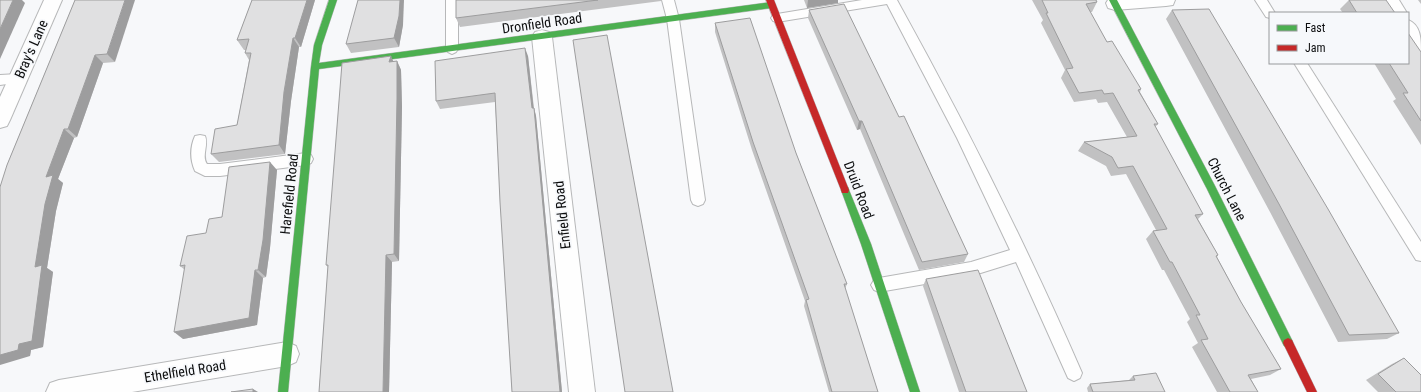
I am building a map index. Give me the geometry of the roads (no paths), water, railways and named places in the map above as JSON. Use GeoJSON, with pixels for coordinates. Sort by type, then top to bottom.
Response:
{"type":"FeatureCollection","features":[{"type":"Feature","properties":{"kind":"street","name":"Bray's Lane"},"geometry":{"type":"LineString","coordinates":[[0,120],[9,80],[53,0]]}},
{"type":"Feature","properties":{"kind":"street","name":"Harefield Road"},"geometry":{"type":"LineString","coordinates":[[283,392],[315,67],[318,45],[333,0]]}},
{"type":"Feature","properties":{"kind":"street"},"geometry":{"type":"LineString","coordinates":[[1114,1],[1166,0]]}},
{"type":"Feature","properties":{"kind":"street"},"geometry":{"type":"LineString","coordinates":[[1389,0],[1397,12]]}},
{"type":"Feature","properties":{"kind":"street","name":"Church Lane"},"geometry":{"type":"LineString","coordinates":[[1114,1],[1210,187],[1312,392]]}},
{"type":"Feature","properties":{"kind":"street","name":"Dronfield Road"},"geometry":{"type":"LineString","coordinates":[[315,67],[672,19],[771,3]]}},
{"type":"Feature","properties":{"kind":"street","name":"Druid Road"},"geometry":{"type":"LineString","coordinates":[[771,3],[866,244],[915,392]]}},
{"type":"Feature","properties":{"kind":"street"},"geometry":{"type":"LineString","coordinates":[[1409,28],[1421,46]]}},
{"type":"Feature","properties":{"kind":"street","name":"Enfield Road"},"geometry":{"type":"LineString","coordinates":[[542,37],[582,392]]}},
{"type":"Feature","properties":{"kind":"street","name":"Ethelfield Road"},"geometry":{"type":"LineString","coordinates":[[59,392],[287,354]]}},
{"type":"Feature","properties":{"kind":"lane"},"geometry":{"type":"LineString","coordinates":[[452,0],[452,49]]}},
{"type":"Feature","properties":{"kind":"lane"},"geometry":{"type":"LineString","coordinates":[[668,0],[698,200]]}},
{"type":"Feature","properties":{"kind":"lane"},"geometry":{"type":"LineString","coordinates":[[777,18],[887,0]]}},
{"type":"Feature","properties":{"kind":"lane"},"geometry":{"type":"LineString","coordinates":[[891,0],[989,187],[1074,373]]}},
{"type":"Feature","properties":{"kind":"lane"},"geometry":{"type":"LineString","coordinates":[[1261,0],[1269,12]]}},
{"type":"Feature","properties":{"kind":"lane"},"geometry":{"type":"LineString","coordinates":[[1301,64],[1421,255]]}},
{"type":"Feature","properties":{"kind":"lane"},"geometry":{"type":"LineString","coordinates":[[200,140],[198,161],[200,167],[205,170],[220,170],[306,159]]}},
{"type":"Feature","properties":{"kind":"lane"},"geometry":{"type":"LineString","coordinates":[[879,285],[971,269],[1020,254]]}}]}
